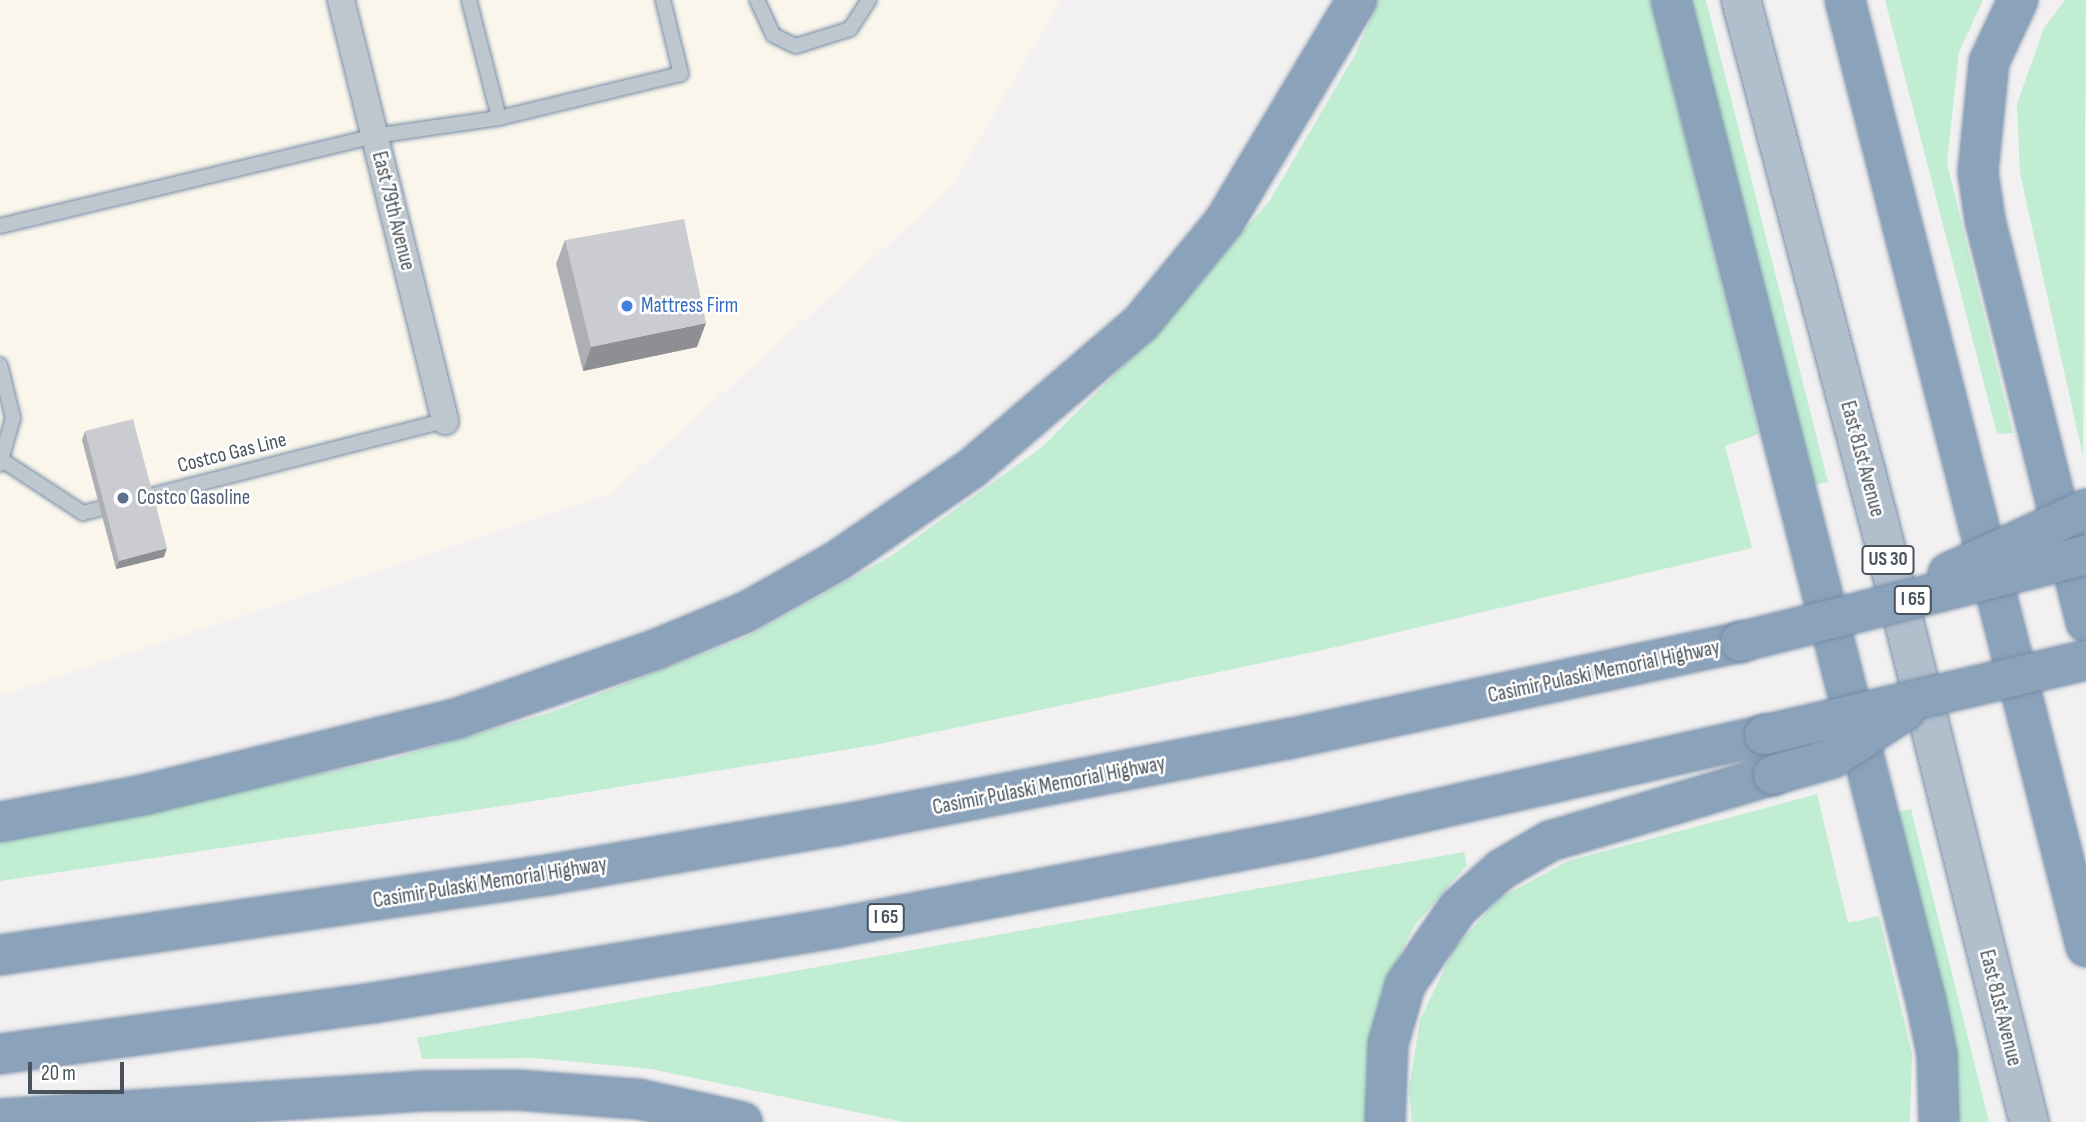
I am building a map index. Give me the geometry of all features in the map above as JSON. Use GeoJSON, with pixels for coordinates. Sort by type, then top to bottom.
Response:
{"type":"FeatureCollection","features":[{"type":"Feature","properties":{"kind":"highway"},"geometry":{"type":"LineString","coordinates":[[0,822],[143,795],[470,715],[657,649],[746,612],[837,561],[971,469],[1142,323],[1223,222],[1357,0]]}},
{"type":"Feature","properties":{"kind":"highway"},"geometry":{"type":"LineString","coordinates":[[1671,0],[1926,1001],[1937,1054],[1939,1122]]}},
{"type":"Feature","properties":{"kind":"highway"},"geometry":{"type":"LineString","coordinates":[[1845,0],[2086,947]]}},
{"type":"Feature","properties":{"kind":"highway"},"geometry":{"type":"LineString","coordinates":[[2018,0],[1989,62],[1978,172],[1985,220],[2086,623]]}},
{"type":"Feature","properties":{"kind":"highway"},"geometry":{"type":"LineString","coordinates":[[1860,614],[2086,509]]}},
{"type":"Feature","properties":{"kind":"highway","name":"Casimir Pulaski Memorial Highway"},"geometry":{"type":"LineString","coordinates":[[0,955],[547,875],[849,824],[1315,734],[1740,642],[1860,614],[2086,555]]}},
{"type":"Feature","properties":{"kind":"highway","name":"I 65"},"geometry":{"type":"LineString","coordinates":[[0,1054],[373,1003],[841,927],[1307,838],[1764,736],[2086,660]]}},
{"type":"Feature","properties":{"kind":"highway"},"geometry":{"type":"LineString","coordinates":[[1385,1122],[1388,1044],[1405,985],[1458,908],[1502,869],[1550,841],[1833,758],[1930,695]]}},
{"type":"Feature","properties":{"kind":"highway"},"geometry":{"type":"LineString","coordinates":[[0,1119],[407,1091],[517,1090],[638,1099],[742,1122]]}},
{"type":"Feature","properties":{"kind":"main road","name":"East 81st Avenue"},"geometry":{"type":"LineString","coordinates":[[1741,0],[1878,518],[2029,1122]]}},
{"type":"Feature","properties":{"kind":"street","name":"East 79th Avenue"},"geometry":{"type":"LineString","coordinates":[[341,0],[445,421]]}},
{"type":"Feature","properties":{"kind":"lane"},"geometry":{"type":"LineString","coordinates":[[469,0],[499,118]]}},
{"type":"Feature","properties":{"kind":"lane"},"geometry":{"type":"LineString","coordinates":[[0,226],[374,136],[499,118],[681,74],[663,0]]}},
{"type":"Feature","properties":{"kind":"lane"},"geometry":{"type":"LineString","coordinates":[[757,0],[773,35],[796,46],[850,29],[869,0]]}},
{"type":"Feature","properties":{"kind":"lane"},"geometry":{"type":"LineString","coordinates":[[0,365],[13,418],[1,462]]}},
{"type":"Feature","properties":{"kind":"lane","name":"Costco Gas Line"},"geometry":{"type":"LineString","coordinates":[[1,462],[83,513],[445,421]]}},
{"type":"Feature","properties":{"kind":"shaded area"},"geometry":{"type":"Polygon","coordinates":[[[0,0],[1061,0],[951,188],[612,493],[0,696],[0,0]]]}},
{"type":"Feature","properties":{"kind":"green space"},"geometry":{"type":"Polygon","coordinates":[[[1379,0],[1650,0],[1759,434],[1725,446],[1752,548],[1327,649],[874,745],[521,803],[0,881],[0,839],[387,760],[555,711],[746,637],[891,556],[1042,447],[1150,339],[1270,200],[1356,53],[1379,0]]]}},
{"type":"Feature","properties":{"kind":"green space"},"geometry":{"type":"Polygon","coordinates":[[[1689,0],[1706,0],[1828,482],[1813,485],[1689,0]]]}},
{"type":"Feature","properties":{"kind":"green space"},"geometry":{"type":"Polygon","coordinates":[[[1885,0],[1983,0],[1959,52],[1947,163],[2013,433],[1997,434],[1885,0]]]}},
{"type":"Feature","properties":{"kind":"green space"},"geometry":{"type":"Polygon","coordinates":[[[2065,0],[2086,0],[2083,456],[2020,173],[2017,104],[2044,28],[2065,0]]]}},
{"type":"Feature","properties":{"kind":"green space"},"geometry":{"type":"Polygon","coordinates":[[[1817,794],[1848,923],[1879,916],[1912,1054],[1910,1122],[1412,1122],[1409,1089],[1420,1020],[1455,947],[1500,898],[1568,861],[1817,794]]]}},
{"type":"Feature","properties":{"kind":"green space"},"geometry":{"type":"Polygon","coordinates":[[[1911,809],[1989,1122],[1956,1122],[1948,1021],[1895,813],[1911,809]]]}},
{"type":"Feature","properties":{"kind":"green space"},"geometry":{"type":"Polygon","coordinates":[[[1464,852],[1467,865],[1414,926],[1381,993],[1366,1082],[1371,1122],[903,1122],[651,1069],[534,1058],[422,1059],[417,1038],[1464,852]]]}},
{"type":"Feature","properties":{"kind":"building","name":"Mattress Firm"},"geometry":{"type":"Polygon","coordinates":[[[684,219],[706,323],[591,347],[565,240],[684,219]]]}},
{"type":"Feature","properties":{"kind":"building","name":"Costco Gasoline"},"geometry":{"type":"Polygon","coordinates":[[[133,419],[167,548],[119,561],[85,431],[133,419]]]}},
{"type":"Feature","properties":{"kind":"place","name":"Mattress Firm"},"geometry":{"type":"Point","coordinates":[627,306]}},
{"type":"Feature","properties":{"kind":"place","name":"Costco Gasoline"},"geometry":{"type":"Point","coordinates":[123,498]}}]}
